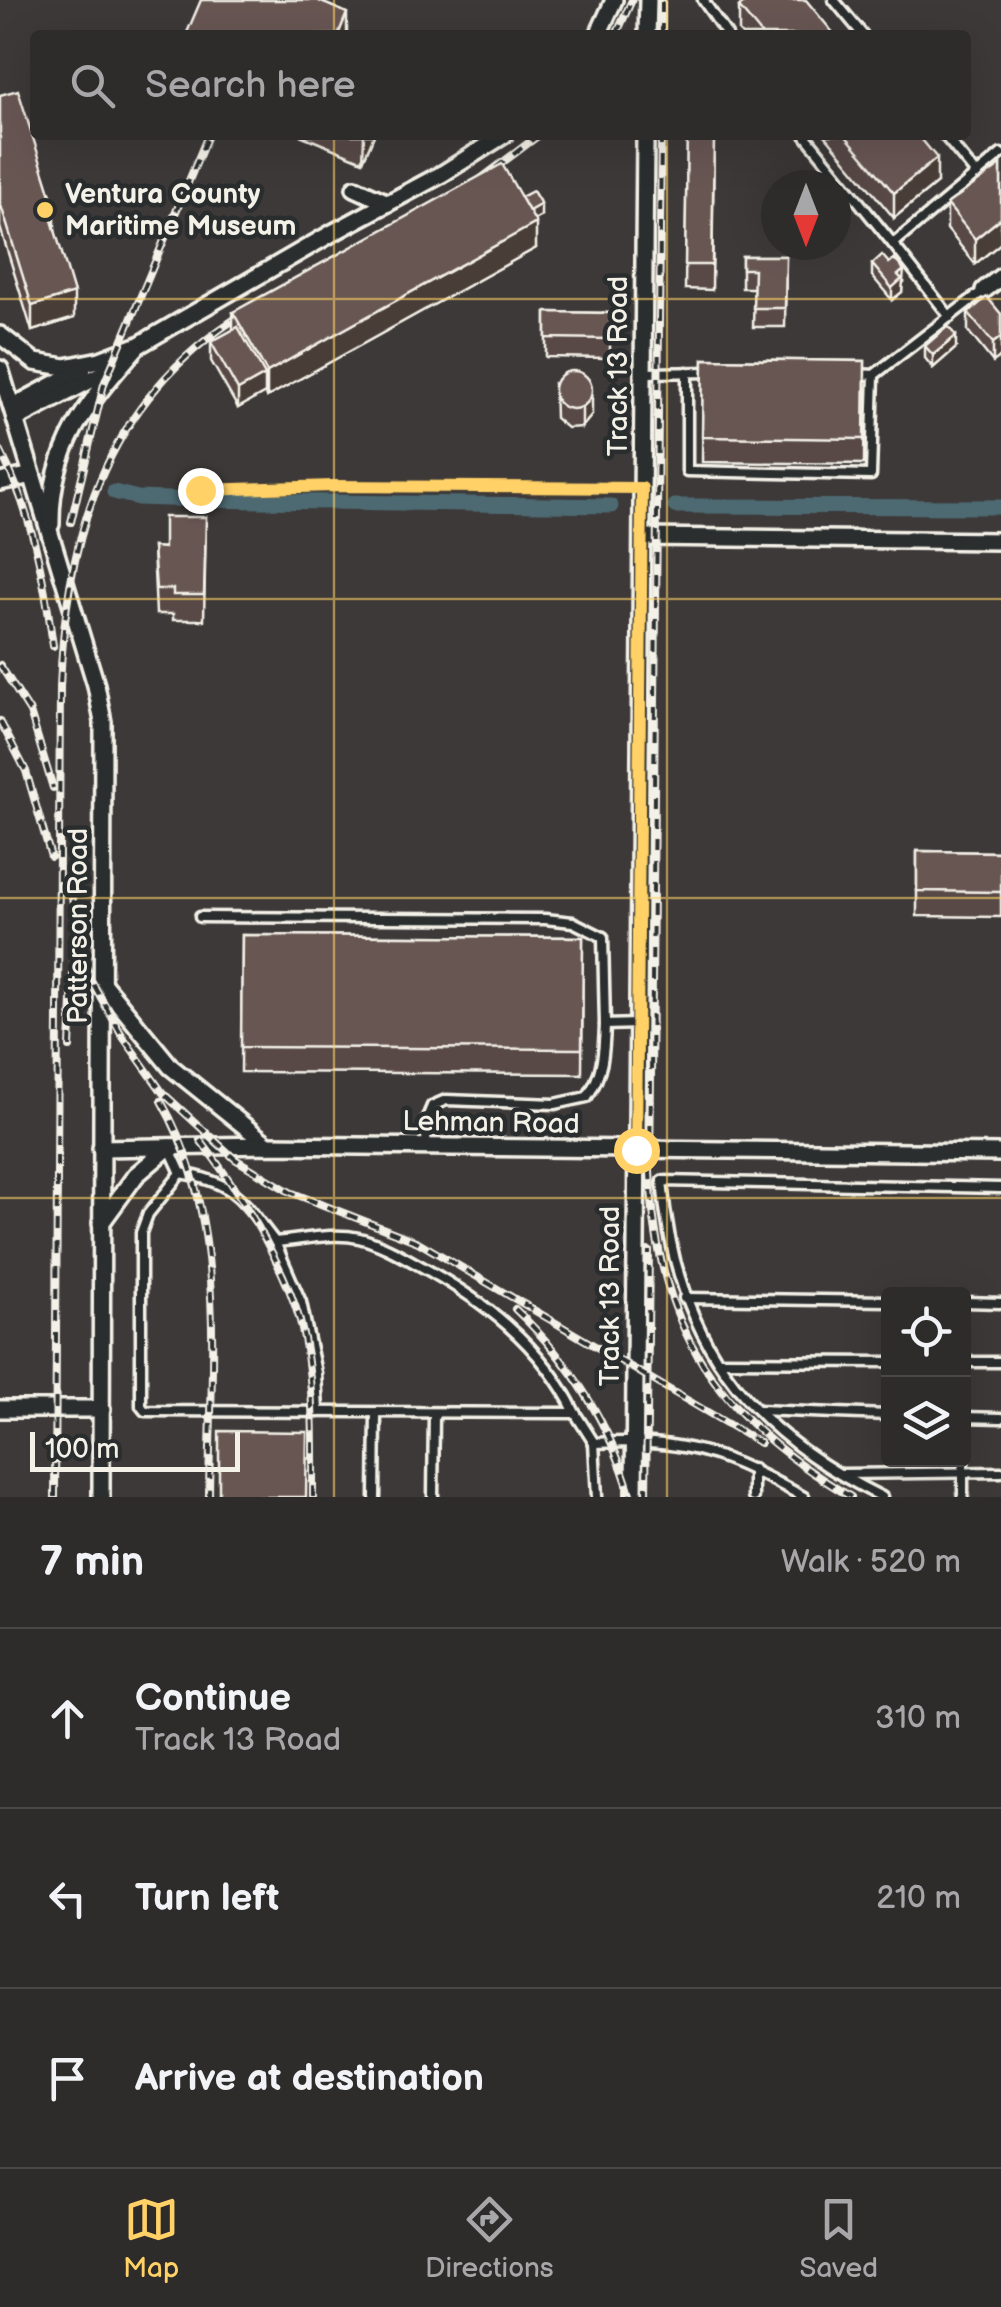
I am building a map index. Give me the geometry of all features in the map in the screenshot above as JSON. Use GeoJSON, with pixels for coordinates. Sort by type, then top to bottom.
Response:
{"type":"FeatureCollection","features":[{"type":"Feature","properties":{"kind":"street"},"geometry":{"type":"LineString","coordinates":[[605,30],[614,0]]}},
{"type":"Feature","properties":{"kind":"street"},"geometry":{"type":"LineString","coordinates":[[646,30],[648,0]]}},
{"type":"Feature","properties":{"kind":"street"},"geometry":{"type":"LineString","coordinates":[[14,413],[100,360],[139,344],[495,140]]}},
{"type":"Feature","properties":{"kind":"street","name":"Track 13 Road"},"geometry":{"type":"LineString","coordinates":[[634,1497],[644,140]]}},
{"type":"Feature","properties":{"kind":"street"},"geometry":{"type":"LineString","coordinates":[[355,188],[388,203]]}},
{"type":"Feature","properties":{"kind":"street"},"geometry":{"type":"LineString","coordinates":[[984,290],[1001,276]]}},
{"type":"Feature","properties":{"kind":"street"},"geometry":{"type":"LineString","coordinates":[[215,300],[223,280]]}},
{"type":"Feature","properties":{"kind":"street"},"geometry":{"type":"LineString","coordinates":[[0,335],[20,354],[46,365],[65,367],[100,360]]}},
{"type":"Feature","properties":{"kind":"street"},"geometry":{"type":"LineString","coordinates":[[52,544],[51,507],[60,459],[86,407],[139,344]]}},
{"type":"Feature","properties":{"kind":"street"},"geometry":{"type":"LineString","coordinates":[[14,413],[122,364]]}},
{"type":"Feature","properties":{"kind":"street","name":"Patterson Road"},"geometry":{"type":"LineString","coordinates":[[0,369],[96,685],[103,722],[101,1497]]}},
{"type":"Feature","properties":{"kind":"street"},"geometry":{"type":"LineString","coordinates":[[0,482],[32,475]]}},
{"type":"Feature","properties":{"kind":"street"},"geometry":{"type":"LineString","coordinates":[[643,537],[1001,541]]}},
{"type":"Feature","properties":{"kind":"street"},"geometry":{"type":"LineString","coordinates":[[103,984],[171,1067],[268,1146]]}},
{"type":"Feature","properties":{"kind":"street"},"geometry":{"type":"LineString","coordinates":[[101,1223],[129,1183],[170,1147]]}},
{"type":"Feature","properties":{"kind":"street","name":"Lehman Road"},"geometry":{"type":"LineString","coordinates":[[101,1148],[1001,1153]]}},
{"type":"Feature","properties":{"kind":"street"},"geometry":{"type":"LineString","coordinates":[[0,1409],[102,1409]]}},
{"type":"Feature","properties":{"kind":"lane"},"geometry":{"type":"LineString","coordinates":[[703,0],[724,30]]}},
{"type":"Feature","properties":{"kind":"lane"},"geometry":{"type":"LineString","coordinates":[[834,0],[859,30]]}},
{"type":"Feature","properties":{"kind":"lane"},"geometry":{"type":"LineString","coordinates":[[809,140],[950,318]]}},
{"type":"Feature","properties":{"kind":"lane"},"geometry":{"type":"LineString","coordinates":[[948,140],[977,175]]}},
{"type":"Feature","properties":{"kind":"lane"},"geometry":{"type":"LineString","coordinates":[[893,244],[1001,154]]}},
{"type":"Feature","properties":{"kind":"lane"},"geometry":{"type":"LineString","coordinates":[[855,374],[874,375],[984,290]]}},
{"type":"Feature","properties":{"kind":"lane"},"geometry":{"type":"LineString","coordinates":[[687,372],[687,471],[871,476],[874,375]]}},
{"type":"Feature","properties":{"kind":"lane"},"geometry":{"type":"LineString","coordinates":[[643,373],[724,372]]}},
{"type":"Feature","properties":{"kind":"lane"},"geometry":{"type":"LineString","coordinates":[[200,917],[545,919],[573,922],[603,937],[604,1054],[598,1081],[587,1097],[555,1104],[446,1100],[432,1106],[427,1118],[426,1147]]}},
{"type":"Feature","properties":{"kind":"lane"},"geometry":{"type":"LineString","coordinates":[[605,1025],[638,1024]]}},
{"type":"Feature","properties":{"kind":"lane"},"geometry":{"type":"LineString","coordinates":[[170,1147],[181,1173]]}},
{"type":"Feature","properties":{"kind":"lane"},"geometry":{"type":"LineString","coordinates":[[181,1173],[226,1185],[275,1242],[301,1302],[316,1373],[318,1412]]}},
{"type":"Feature","properties":{"kind":"lane"},"geometry":{"type":"LineString","coordinates":[[181,1173],[148,1214],[141,1233],[144,1411],[575,1413]]}},
{"type":"Feature","properties":{"kind":"lane"},"geometry":{"type":"LineString","coordinates":[[882,1497],[786,1438],[757,1410],[718,1361],[684,1298],[670,1242],[662,1181],[1001,1188]]}},
{"type":"Feature","properties":{"kind":"lane"},"geometry":{"type":"LineString","coordinates":[[275,1242],[342,1236],[377,1243],[453,1283],[512,1327],[559,1380],[594,1443],[598,1497]]}},
{"type":"Feature","properties":{"kind":"lane"},"geometry":{"type":"LineString","coordinates":[[684,1298],[881,1301]]}},
{"type":"Feature","properties":{"kind":"lane"},"geometry":{"type":"LineString","coordinates":[[971,1302],[1001,1302]]}},
{"type":"Feature","properties":{"kind":"lane"},"geometry":{"type":"LineString","coordinates":[[718,1361],[881,1362]]}},
{"type":"Feature","properties":{"kind":"lane"},"geometry":{"type":"LineString","coordinates":[[971,1362],[1001,1362]]}},
{"type":"Feature","properties":{"kind":"lane"},"geometry":{"type":"LineString","coordinates":[[757,1410],[881,1414]]}},
{"type":"Feature","properties":{"kind":"lane"},"geometry":{"type":"LineString","coordinates":[[375,1497],[376,1413]]}},
{"type":"Feature","properties":{"kind":"lane"},"geometry":{"type":"LineString","coordinates":[[433,1497],[434,1413]]}},
{"type":"Feature","properties":{"kind":"lane"},"geometry":{"type":"LineString","coordinates":[[971,1417],[1001,1418]]}},
{"type":"Feature","properties":{"kind":"lane"},"geometry":{"type":"LineString","coordinates":[[594,1443],[681,1444],[754,1470],[804,1497]]}},
{"type":"Feature","properties":{"kind":"lane"},"geometry":{"type":"LineString","coordinates":[[963,1467],[964,1497]]}},
{"type":"Feature","properties":{"kind":"lane"},"geometry":{"type":"LineString","coordinates":[[753,1497],[754,1470]]}},
{"type":"Feature","properties":{"kind":"lane"},"geometry":{"type":"LineString","coordinates":[[839,1474],[1001,1472]]}},
{"type":"Feature","properties":{"kind":"path"},"geometry":{"type":"LineString","coordinates":[[200,490],[333,486],[642,488]]}},
{"type":"Feature","properties":{"kind":"building"},"geometry":{"type":"Polygon","coordinates":[[[201,0],[317,0],[347,13],[340,30],[188,30],[201,0]]]}},
{"type":"Feature","properties":{"kind":"building"},"geometry":{"type":"Polygon","coordinates":[[[748,0],[806,0],[831,30],[758,30],[739,7],[748,0]]]}},
{"type":"Feature","properties":{"kind":"building"},"geometry":{"type":"Polygon","coordinates":[[[18,90],[30,140],[34,140],[55,208],[49,210],[74,293],[32,306],[0,202],[0,95],[18,90]]]}},
{"type":"Feature","properties":{"kind":"building"},"geometry":{"type":"Polygon","coordinates":[[[687,140],[714,140],[712,265],[685,265],[687,140]]]}},
{"type":"Feature","properties":{"kind":"building"},"geometry":{"type":"Polygon","coordinates":[[[849,140],[922,140],[937,158],[894,193],[849,140]]]}},
{"type":"Feature","properties":{"kind":"building"},"geometry":{"type":"Polygon","coordinates":[[[502,164],[536,223],[267,372],[233,312],[502,164]]]}},
{"type":"Feature","properties":{"kind":"building"},"geometry":{"type":"Polygon","coordinates":[[[1001,165],[1001,218],[975,239],[947,204],[1001,165]]]}},
{"type":"Feature","properties":{"kind":"building"},"geometry":{"type":"Polygon","coordinates":[[[533,191],[541,204],[529,211],[521,197],[533,191]]]}},
{"type":"Feature","properties":{"kind":"building"},"geometry":{"type":"Polygon","coordinates":[[[882,255],[889,263],[894,259],[904,270],[898,275],[902,279],[892,288],[872,264],[882,255]]]}},
{"type":"Feature","properties":{"kind":"building"},"geometry":{"type":"Polygon","coordinates":[[[742,256],[786,260],[785,308],[753,308],[754,269],[742,269],[742,256]]]}},
{"type":"Feature","properties":{"kind":"building"},"geometry":{"type":"Polygon","coordinates":[[[987,297],[1001,314],[1001,337],[993,343],[968,313],[987,297]]]}},
{"type":"Feature","properties":{"kind":"building"},"geometry":{"type":"Polygon","coordinates":[[[546,312],[610,313],[610,339],[546,338],[546,312]]]}},
{"type":"Feature","properties":{"kind":"building"},"geometry":{"type":"Polygon","coordinates":[[[948,326],[956,336],[933,355],[925,346],[948,326]]]}},
{"type":"Feature","properties":{"kind":"building"},"geometry":{"type":"Polygon","coordinates":[[[238,327],[265,375],[238,390],[211,342],[238,327]]]}},
{"type":"Feature","properties":{"kind":"building"},"geometry":{"type":"Polygon","coordinates":[[[703,359],[865,361],[864,439],[702,437],[703,359]]]}},
{"type":"Feature","properties":{"kind":"building"},"geometry":{"type":"Polygon","coordinates":[[[573,371],[586,377],[592,390],[586,403],[573,409],[560,403],[554,390],[560,377],[573,371]]]}},
{"type":"Feature","properties":{"kind":"building"},"geometry":{"type":"Polygon","coordinates":[[[164,517],[206,517],[204,595],[173,595],[173,589],[156,589],[153,547],[164,548],[164,517]]]}},
{"type":"Feature","properties":{"kind":"building"},"geometry":{"type":"Polygon","coordinates":[[[917,851],[1001,852],[1001,892],[917,891],[917,851]]]}},
{"type":"Feature","properties":{"kind":"building"},"geometry":{"type":"Polygon","coordinates":[[[242,935],[583,937],[582,1049],[241,1047],[242,935]]]}},
{"type":"Feature","properties":{"kind":"building"},"geometry":{"type":"Polygon","coordinates":[[[219,1431],[307,1432],[306,1497],[219,1497],[219,1431]]]}},
{"type":"Feature","properties":{"kind":"waterway"},"geometry":{"type":"LineString","coordinates":[[114,492],[138,498],[198,500],[611,506]]}},
{"type":"Feature","properties":{"kind":"waterway"},"geometry":{"type":"LineString","coordinates":[[675,506],[1001,507]]}},
{"type":"Feature","properties":{"kind":"railway"},"geometry":{"type":"LineString","coordinates":[[618,30],[632,0]]}},
{"type":"Feature","properties":{"kind":"railway"},"geometry":{"type":"LineString","coordinates":[[662,0],[662,30]]}},
{"type":"Feature","properties":{"kind":"railway"},"geometry":{"type":"LineString","coordinates":[[71,522],[104,384],[206,140]]}},
{"type":"Feature","properties":{"kind":"railway"},"geometry":{"type":"LineString","coordinates":[[478,181],[532,140]]}},
{"type":"Feature","properties":{"kind":"railway"},"geometry":{"type":"LineString","coordinates":[[661,140],[650,1171],[655,1227],[665,1277],[681,1322],[702,1363],[764,1435],[851,1497]]}},
{"type":"Feature","properties":{"kind":"railway"},"geometry":{"type":"LineString","coordinates":[[55,1497],[60,687],[72,572],[105,468],[131,422],[164,379],[206,340],[256,306]]}},
{"type":"Feature","properties":{"kind":"railway"},"geometry":{"type":"LineString","coordinates":[[0,450],[21,497],[35,545],[53,646]]}},
{"type":"Feature","properties":{"kind":"railway"},"geometry":{"type":"LineString","coordinates":[[0,665],[30,712],[53,788]]}},
{"type":"Feature","properties":{"kind":"railway"},"geometry":{"type":"LineString","coordinates":[[0,721],[26,771],[51,857]]}},
{"type":"Feature","properties":{"kind":"railway"},"geometry":{"type":"LineString","coordinates":[[69,878],[81,952],[91,980],[123,1037],[163,1093],[235,1159],[290,1192],[418,1242],[760,1443]]}},
{"type":"Feature","properties":{"kind":"railway"},"geometry":{"type":"LineString","coordinates":[[70,1047],[74,952]]}},
{"type":"Feature","properties":{"kind":"railway"},"geometry":{"type":"LineString","coordinates":[[161,1101],[183,1147],[206,1244],[212,1345],[209,1497]]}},
{"type":"Feature","properties":{"kind":"railway"},"geometry":{"type":"LineString","coordinates":[[200,1140],[258,1227],[283,1275],[300,1321],[311,1386],[313,1497]]}},
{"type":"Feature","properties":{"kind":"railway"},"geometry":{"type":"LineString","coordinates":[[646,1497],[649,1251]]}},
{"type":"Feature","properties":{"kind":"railway"},"geometry":{"type":"LineString","coordinates":[[515,1309],[554,1350],[586,1395],[612,1444],[631,1497]]}},
{"type":"Feature","properties":{"kind":"place","name":"Ventura County Maritime Museum"},"geometry":{"type":"Point","coordinates":[45,210]}},
{"type":"Feature","properties":{"kind":"route"},"geometry":{"type":"LineString","coordinates":[[200,490],[333,486],[642,488],[636,1150]]}}]}
